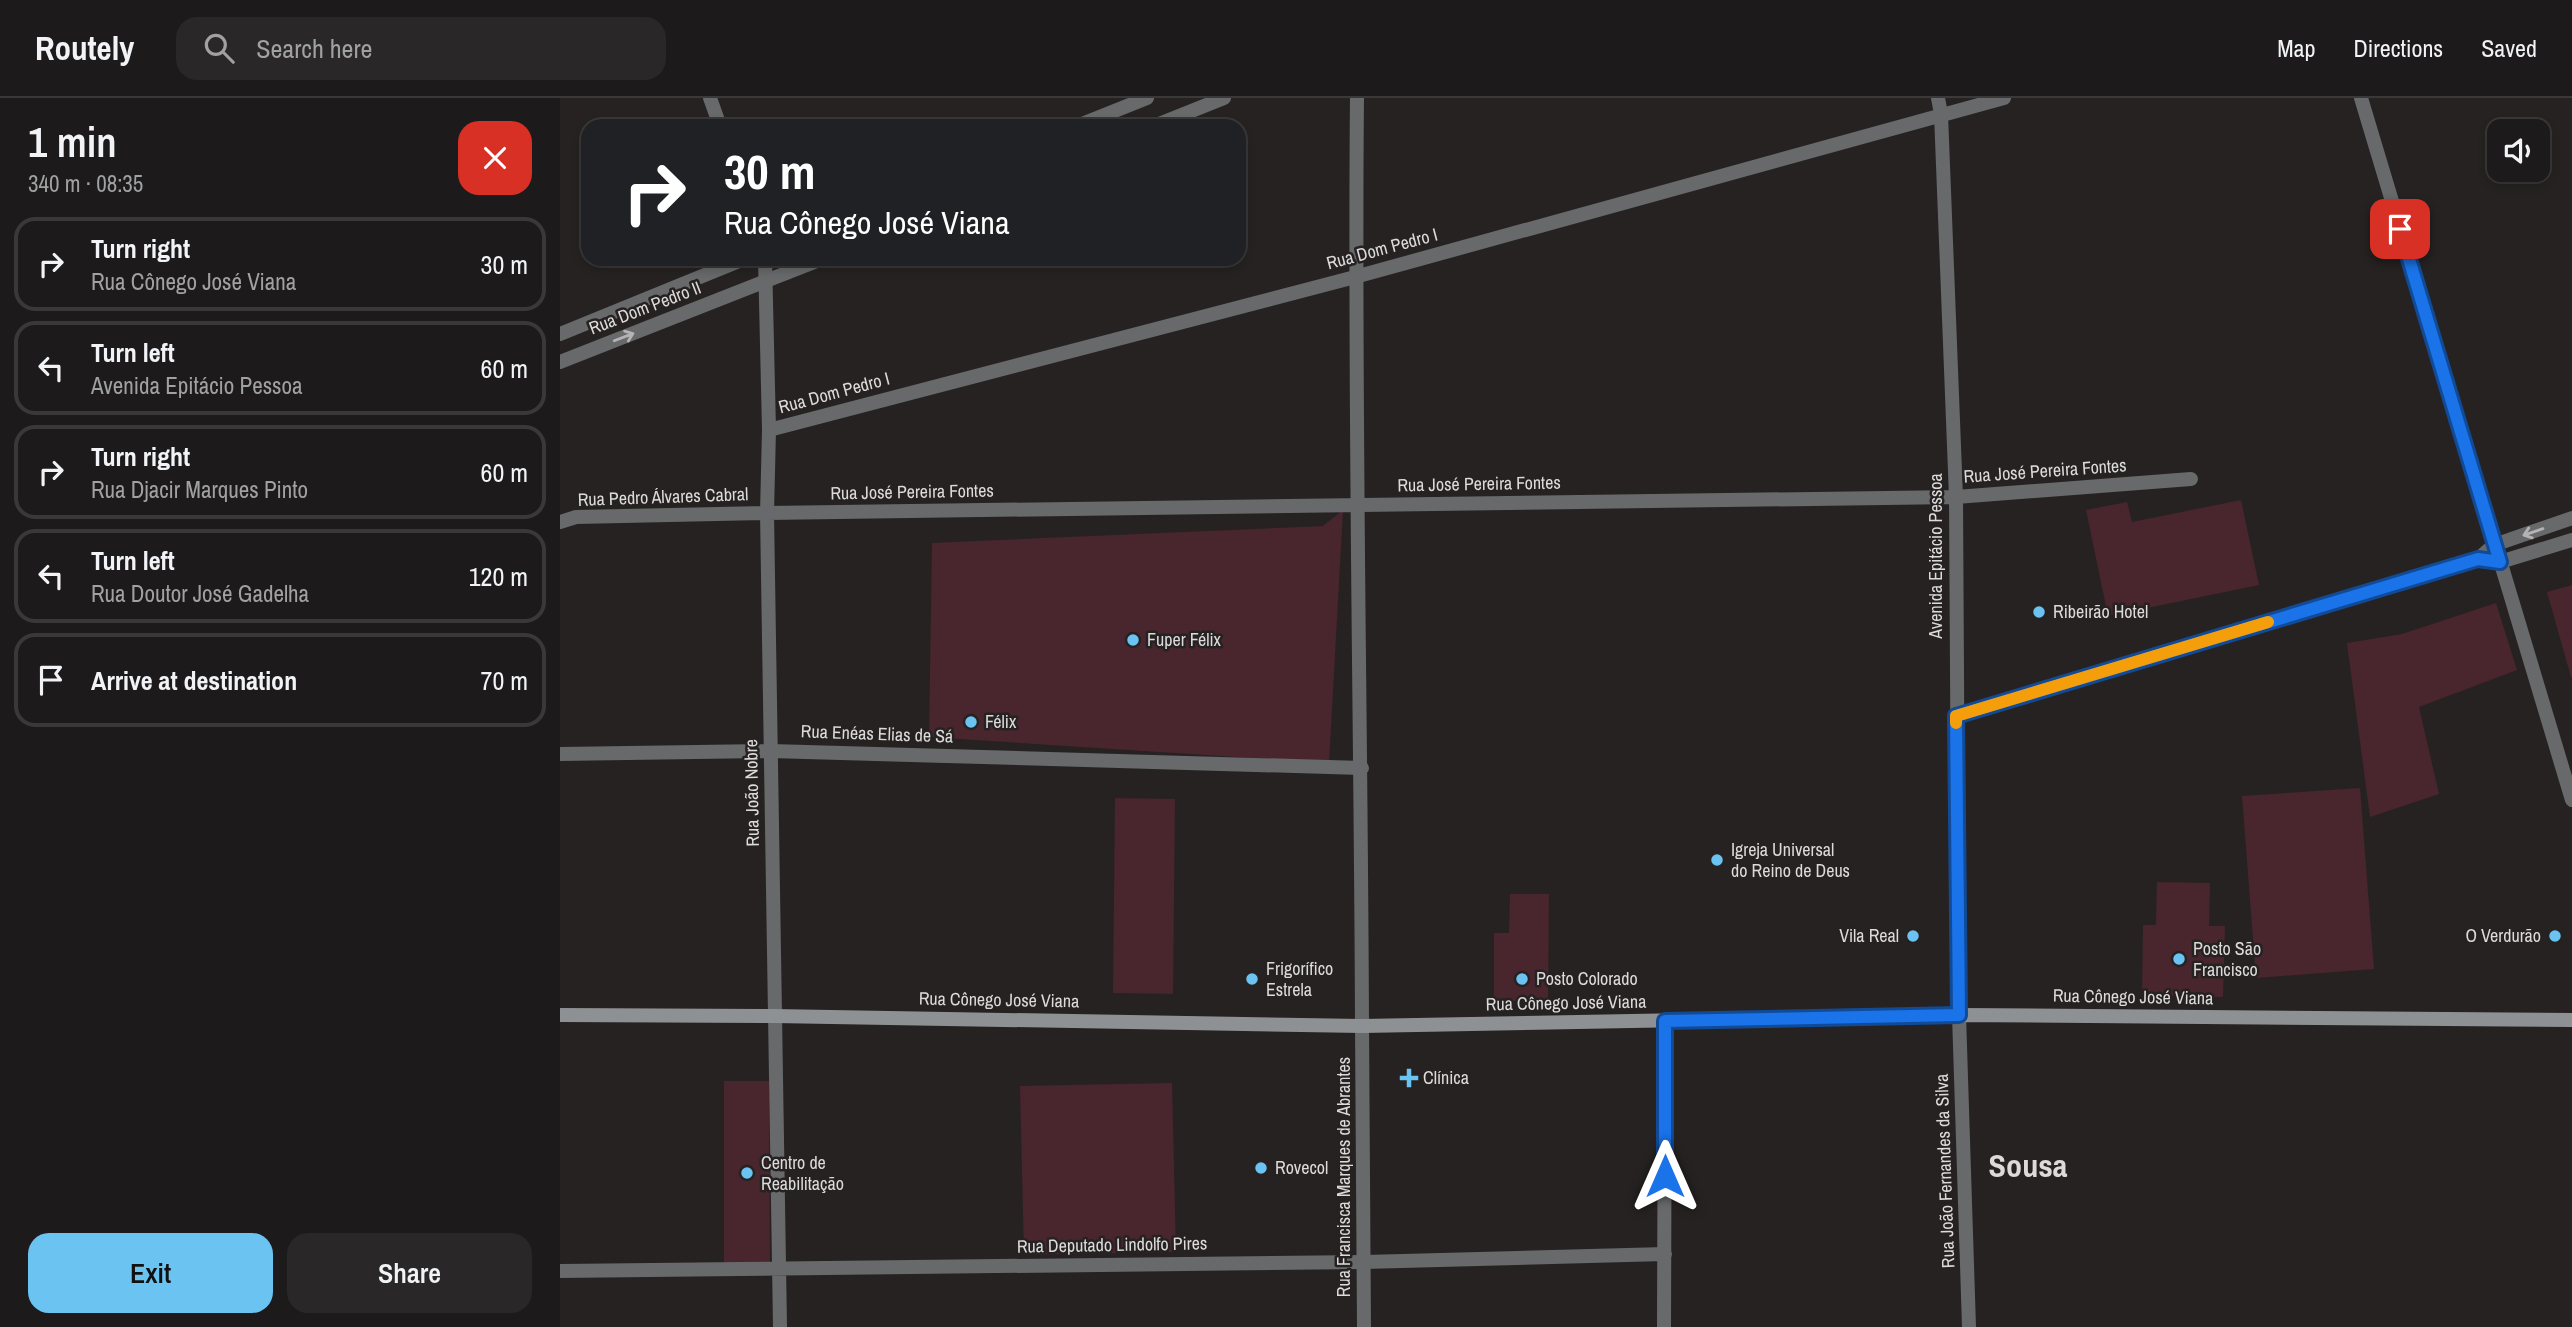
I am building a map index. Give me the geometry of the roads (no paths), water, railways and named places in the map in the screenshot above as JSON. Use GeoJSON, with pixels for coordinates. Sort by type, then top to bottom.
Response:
{"type":"FeatureCollection","features":[{"type":"Feature","properties":{"kind":"main road","name":"Rua Cônego José Viana"},"geometry":{"type":"LineString","coordinates":[[560,1016],[774,1016],[1362,1026],[1959,1015],[2572,1020]]}},
{"type":"Feature","properties":{"kind":"street"},"geometry":{"type":"LineString","coordinates":[[710,98],[718,119]]}},
{"type":"Feature","properties":{"kind":"street"},"geometry":{"type":"LineString","coordinates":[[1094,119],[1147,98]]}},
{"type":"Feature","properties":{"kind":"street"},"geometry":{"type":"LineString","coordinates":[[1172,119],[1224,98]]}},
{"type":"Feature","properties":{"kind":"street","name":"Rua Francisca Marques de Abrantes"},"geometry":{"type":"LineString","coordinates":[[1357,98],[1357,505],[1362,768],[1364,1327]]}},
{"type":"Feature","properties":{"kind":"street","name":"Avenida Epitácio Pessoa"},"geometry":{"type":"LineString","coordinates":[[1938,98],[1941,114],[1956,497],[1959,1015]]}},
{"type":"Feature","properties":{"kind":"street","name":"Rua Dom Pedro I"},"geometry":{"type":"LineString","coordinates":[[769,430],[1356,277],[2004,98]]}},
{"type":"Feature","properties":{"kind":"street"},"geometry":{"type":"LineString","coordinates":[[2361,98],[2572,800]]}},
{"type":"Feature","properties":{"kind":"street","name":"Rua Dom Pedro II"},"geometry":{"type":"LineString","coordinates":[[560,334],[727,266]]}},
{"type":"Feature","properties":{"kind":"street","name":"Rua João Nobre"},"geometry":{"type":"LineString","coordinates":[[766,266],[780,1327]]}},
{"type":"Feature","properties":{"kind":"street","name":"Rua Dom Pedro II"},"geometry":{"type":"LineString","coordinates":[[560,362],[804,266]]}},
{"type":"Feature","properties":{"kind":"street","name":"Rua José Pereira Fontes"},"geometry":{"type":"LineString","coordinates":[[768,513],[1956,497],[2191,478]]}},
{"type":"Feature","properties":{"kind":"street","name":"Rua Pedro Álvares Cabral"},"geometry":{"type":"LineString","coordinates":[[560,522],[576,517],[768,513]]}},
{"type":"Feature","properties":{"kind":"street"},"geometry":{"type":"LineString","coordinates":[[1956,716],[2478,559],[2494,545],[2572,518]]}},
{"type":"Feature","properties":{"kind":"street"},"geometry":{"type":"LineString","coordinates":[[2478,559],[2500,562],[2572,540]]}},
{"type":"Feature","properties":{"kind":"street","name":"Rua Enéas Elias de Sá"},"geometry":{"type":"LineString","coordinates":[[560,754],[771,751],[1362,768]]}},
{"type":"Feature","properties":{"kind":"street","name":"Rua João Fernandes da Silva"},"geometry":{"type":"LineString","coordinates":[[1959,1015],[1969,1327]]}},
{"type":"Feature","properties":{"kind":"street"},"geometry":{"type":"LineString","coordinates":[[1664,1327],[1665,1021]]}},
{"type":"Feature","properties":{"kind":"street","name":"Rua Deputado Lindolfo Pires"},"geometry":{"type":"LineString","coordinates":[[560,1271],[1364,1262],[1665,1254]]}},
{"type":"Feature","properties":{"kind":"place","name":"Ribeirão Hotel"},"geometry":{"type":"Point","coordinates":[2039,612]}},
{"type":"Feature","properties":{"kind":"place","name":"Fuper Félix"},"geometry":{"type":"Point","coordinates":[1133,640]}},
{"type":"Feature","properties":{"kind":"place","name":"Félix"},"geometry":{"type":"Point","coordinates":[971,722]}},
{"type":"Feature","properties":{"kind":"place","name":"Igreja Universal do Reino de Deus"},"geometry":{"type":"Point","coordinates":[1717,860]}},
{"type":"Feature","properties":{"kind":"place","name":"Vila Real"},"geometry":{"type":"Point","coordinates":[1913,936]}},
{"type":"Feature","properties":{"kind":"place","name":"O Verdurão"},"geometry":{"type":"Point","coordinates":[2555,936]}},
{"type":"Feature","properties":{"kind":"place","name":"Posto São Francisco"},"geometry":{"type":"Point","coordinates":[2179,959]}},
{"type":"Feature","properties":{"kind":"place","name":"Frigorífico Estrela"},"geometry":{"type":"Point","coordinates":[1252,979]}},
{"type":"Feature","properties":{"kind":"place","name":"Posto Colorado"},"geometry":{"type":"Point","coordinates":[1522,979]}},
{"type":"Feature","properties":{"kind":"place","name":"Clínica"},"geometry":{"type":"Point","coordinates":[1409,1078]}},
{"type":"Feature","properties":{"kind":"place","name":"Rovecol"},"geometry":{"type":"Point","coordinates":[1261,1168]}},
{"type":"Feature","properties":{"kind":"place","name":"Centro de Reabilitação"},"geometry":{"type":"Point","coordinates":[747,1173]}},
{"type":"Feature","properties":{"kind":"district","name":"Sousa"},"geometry":{"type":"Point","coordinates":[2028,1166]}}]}
